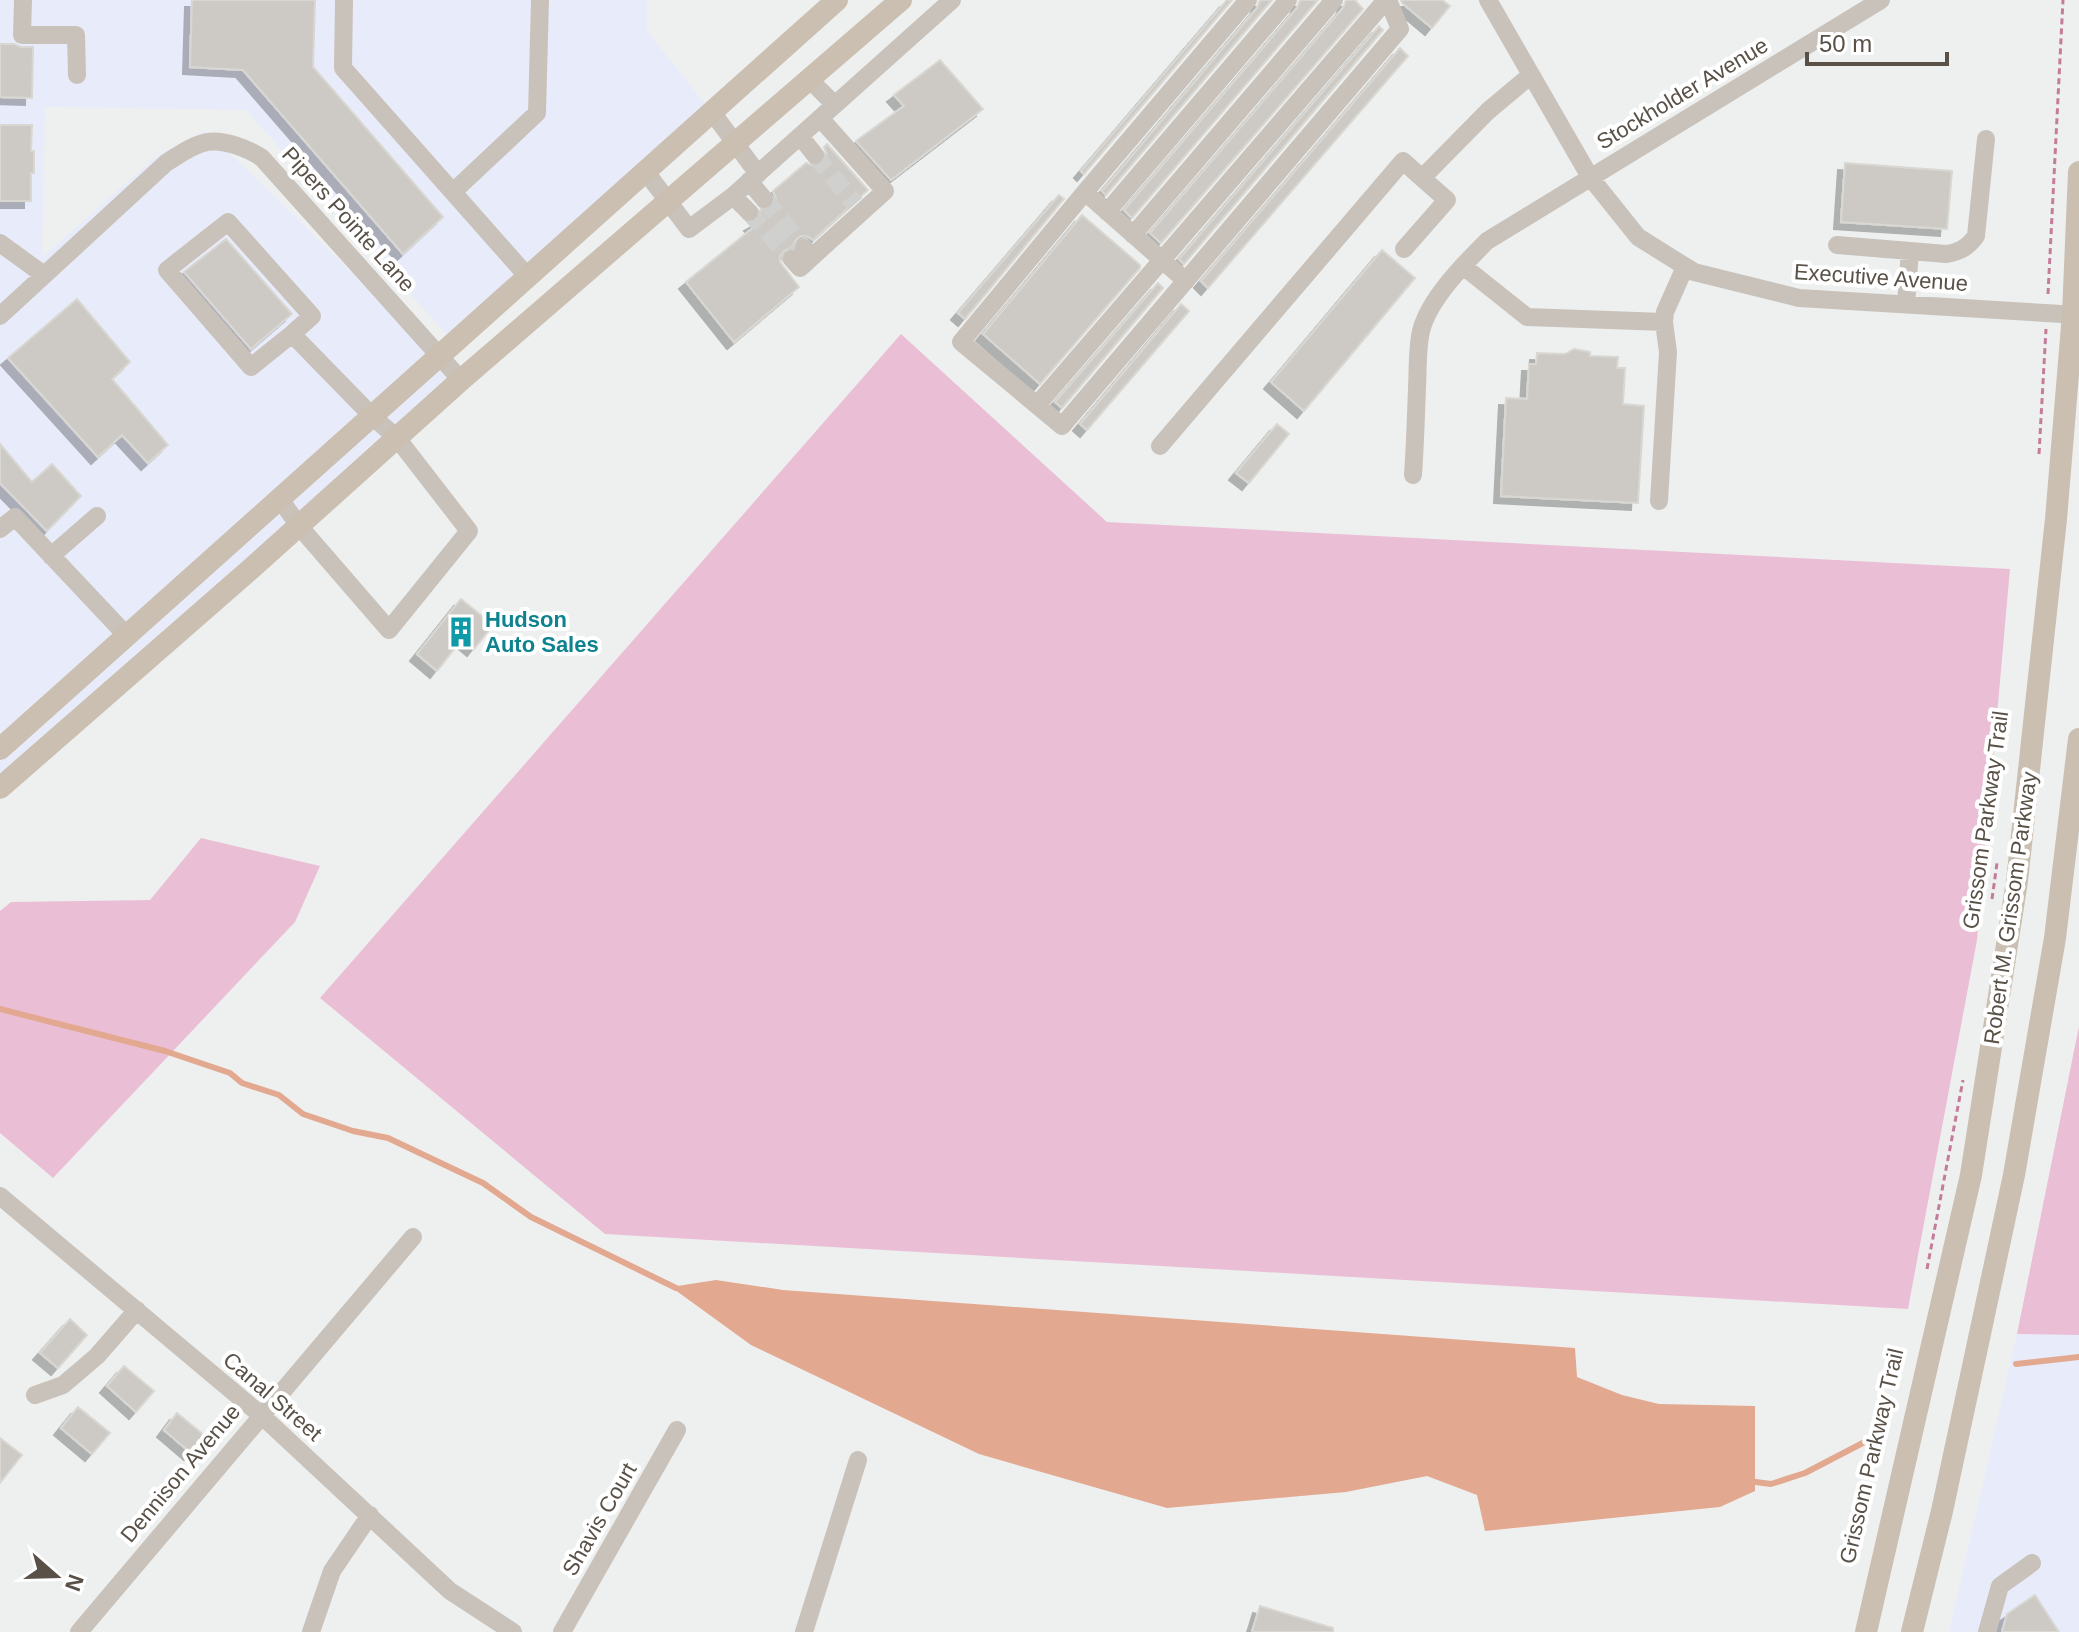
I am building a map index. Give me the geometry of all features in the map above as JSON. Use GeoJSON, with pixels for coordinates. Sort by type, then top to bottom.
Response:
{"type":"FeatureCollection","features":[{"type":"Feature","properties":{"kind":"main road"},"geometry":{"type":"LineString","coordinates":[[0,749],[837,0]]}},
{"type":"Feature","properties":{"kind":"main road"},"geometry":{"type":"LineString","coordinates":[[0,788],[461,380],[901,0]]}},
{"type":"Feature","properties":{"kind":"main road","name":"Robert M. Grissom Parkway"},"geometry":{"type":"LineString","coordinates":[[1866,1632],[1971,1175],[2017,881],[2076,314],[2079,172]]}},
{"type":"Feature","properties":{"kind":"main road","name":"Robert M. Grissom Parkway"},"geometry":{"type":"LineString","coordinates":[[1912,1632],[1942,1511],[2014,1175],[2055,938],[2079,739]]}},
{"type":"Feature","properties":{"kind":"street"},"geometry":{"type":"LineString","coordinates":[[23,0],[22,35],[76,35],[77,75]]}},
{"type":"Feature","properties":{"kind":"street"},"geometry":{"type":"LineString","coordinates":[[344,0],[343,68],[528,277]]}},
{"type":"Feature","properties":{"kind":"street"},"geometry":{"type":"LineString","coordinates":[[453,192],[537,113],[540,0]]}},
{"type":"Feature","properties":{"kind":"street"},"geometry":{"type":"LineString","coordinates":[[646,172],[689,229],[733,196],[952,0]]}},
{"type":"Feature","properties":{"kind":"street"},"geometry":{"type":"LineString","coordinates":[[1037,405],[1387,0],[1400,29],[1062,426],[961,342],[1248,0]]}},
{"type":"Feature","properties":{"kind":"street"},"geometry":{"type":"LineString","coordinates":[[1107,212],[1288,0]]}},
{"type":"Feature","properties":{"kind":"street"},"geometry":{"type":"LineString","coordinates":[[1133,235],[1334,0]]}},
{"type":"Feature","properties":{"kind":"street","name":"Executive Avenue"},"geometry":{"type":"LineString","coordinates":[[1488,0],[1590,177],[1638,237],[1694,272],[1799,298],[2076,314]]}},
{"type":"Feature","properties":{"kind":"street","name":"Stockholder Avenue"},"geometry":{"type":"LineString","coordinates":[[1413,475],[1421,331],[1440,295],[1487,241],[1881,0]]}},
{"type":"Feature","properties":{"kind":"street"},"geometry":{"type":"LineString","coordinates":[[1422,178],[1488,111],[1531,75]]}},
{"type":"Feature","properties":{"kind":"street"},"geometry":{"type":"LineString","coordinates":[[809,79],[835,105]]}},
{"type":"Feature","properties":{"kind":"street"},"geometry":{"type":"LineString","coordinates":[[712,112],[737,143],[764,199]]}},
{"type":"Feature","properties":{"kind":"street"},"geometry":{"type":"LineString","coordinates":[[803,255],[858,208],[885,191],[820,118]]}},
{"type":"Feature","properties":{"kind":"street"},"geometry":{"type":"LineString","coordinates":[[800,136],[815,155]]}},
{"type":"Feature","properties":{"kind":"street"},"geometry":{"type":"LineString","coordinates":[[1837,245],[1946,254],[1958,252],[1970,244],[1976,236],[1986,139]]}},
{"type":"Feature","properties":{"kind":"street","name":"Pipers Pointe Lane"},"geometry":{"type":"LineString","coordinates":[[0,316],[166,163],[210,141],[248,148],[262,158],[461,380]]}},
{"type":"Feature","properties":{"kind":"street"},"geometry":{"type":"LineString","coordinates":[[1160,446],[1403,161],[1447,200],[1404,249]]}},
{"type":"Feature","properties":{"kind":"street"},"geometry":{"type":"LineString","coordinates":[[1085,192],[1186,281]]}},
{"type":"Feature","properties":{"kind":"street"},"geometry":{"type":"LineString","coordinates":[[733,196],[749,212]]}},
{"type":"Feature","properties":{"kind":"street"},"geometry":{"type":"LineString","coordinates":[[228,222],[312,316],[292,334],[251,367],[167,270],[228,222]]}},
{"type":"Feature","properties":{"kind":"street"},"geometry":{"type":"LineString","coordinates":[[0,243],[44,275]]}},
{"type":"Feature","properties":{"kind":"street"},"geometry":{"type":"LineString","coordinates":[[1906,304],[1910,251]]}},
{"type":"Feature","properties":{"kind":"street"},"geometry":{"type":"LineString","coordinates":[[1463,266],[1527,317],[1664,322]]}},
{"type":"Feature","properties":{"kind":"street"},"geometry":{"type":"LineString","coordinates":[[1659,501],[1668,352],[1665,312],[1685,267]]}},
{"type":"Feature","properties":{"kind":"street"},"geometry":{"type":"LineString","coordinates":[[280,499],[299,526],[389,630],[469,531],[397,438],[292,334]]}},
{"type":"Feature","properties":{"kind":"street"},"geometry":{"type":"LineString","coordinates":[[51,556],[97,516]]}},
{"type":"Feature","properties":{"kind":"street"},"geometry":{"type":"LineString","coordinates":[[0,529],[15,517],[127,636]]}},
{"type":"Feature","properties":{"kind":"street","name":"Canal Street"},"geometry":{"type":"LineString","coordinates":[[0,1196],[261,1415],[450,1591],[513,1632]]}},
{"type":"Feature","properties":{"kind":"street","name":"Dennison Avenue"},"geometry":{"type":"LineString","coordinates":[[79,1632],[413,1237]]}},
{"type":"Feature","properties":{"kind":"street"},"geometry":{"type":"LineString","coordinates":[[35,1395],[63,1385],[97,1356],[137,1310]]}},
{"type":"Feature","properties":{"kind":"street","name":"Shavis Court"},"geometry":{"type":"LineString","coordinates":[[562,1632],[677,1430]]}},
{"type":"Feature","properties":{"kind":"street"},"geometry":{"type":"LineString","coordinates":[[804,1632],[858,1460]]}},
{"type":"Feature","properties":{"kind":"street"},"geometry":{"type":"LineString","coordinates":[[311,1632],[332,1571],[370,1515]]}},
{"type":"Feature","properties":{"kind":"street"},"geometry":{"type":"LineString","coordinates":[[1987,1632],[2000,1586],[2032,1563]]}},
{"type":"Feature","properties":{"kind":"path"},"geometry":{"type":"LineString","coordinates":[[2038,464],[2063,0]]}},
{"type":"Feature","properties":{"kind":"path","name":"Grissom Parkway Trail"},"geometry":{"type":"LineString","coordinates":[[1991,903],[1997,858]]}},
{"type":"Feature","properties":{"kind":"path"},"geometry":{"type":"LineString","coordinates":[[1926,1273],[1965,1071]]}},
{"type":"Feature","properties":{"kind":"shaded area"},"geometry":{"type":"Polygon","coordinates":[[[0,0],[647,0],[647,31],[712,112],[454,343],[246,110],[45,107],[42,257],[158,155],[204,131],[251,173],[461,380],[0,788],[0,0]]]}},
{"type":"Feature","properties":{"kind":"shaded area"},"geometry":{"type":"Polygon","coordinates":[[[901,334],[1107,522],[2010,569],[1977,940],[1908,1309],[605,1234],[320,998],[901,334]]]}},
{"type":"Feature","properties":{"kind":"shaded area"},"geometry":{"type":"Polygon","coordinates":[[[201,838],[320,866],[295,922],[53,1178],[0,1133],[0,911],[11,902],[150,900],[201,838]]]}},
{"type":"Feature","properties":{"kind":"shaded area"},"geometry":{"type":"Polygon","coordinates":[[[2079,1026],[2079,1335],[2017,1334],[2079,1026]]]}},
{"type":"Feature","properties":{"kind":"shaded area"},"geometry":{"type":"Polygon","coordinates":[[[716,1280],[783,1290],[1575,1348],[1577,1377],[1622,1395],[1659,1404],[1755,1406],[1755,1491],[1720,1507],[1485,1531],[1477,1495],[1427,1476],[1346,1492],[1167,1508],[979,1454],[751,1345],[671,1287],[716,1280]]]}},
{"type":"Feature","properties":{"kind":"shaded area"},"geometry":{"type":"Polygon","coordinates":[[[2017,1334],[2079,1335],[2079,1632],[1949,1632],[2017,1334]]]}},
{"type":"Feature","properties":{"kind":"building"},"geometry":{"type":"Polygon","coordinates":[[[192,0],[315,0],[313,67],[443,217],[403,254],[243,70],[190,67],[192,0]]]}},
{"type":"Feature","properties":{"kind":"building"},"geometry":{"type":"Polygon","coordinates":[[[1227,0],[1232,0],[1084,174],[1081,171],[1227,0]]]}},
{"type":"Feature","properties":{"kind":"building"},"geometry":{"type":"Polygon","coordinates":[[[1260,0],[1272,0],[1106,195],[1102,191],[1257,8],[1260,0]]]}},
{"type":"Feature","properties":{"kind":"building"},"geometry":{"type":"Polygon","coordinates":[[[1300,0],[1318,0],[1132,218],[1124,210],[1297,8],[1300,0]]]}},
{"type":"Feature","properties":{"kind":"building"},"geometry":{"type":"Polygon","coordinates":[[[1346,0],[1355,0],[1363,9],[1161,243],[1150,233],[1343,8],[1346,0]]]}},
{"type":"Feature","properties":{"kind":"building"},"geometry":{"type":"Polygon","coordinates":[[[1401,0],[1442,0],[1450,6],[1432,28],[1401,0]]]}},
{"type":"Feature","properties":{"kind":"building"},"geometry":{"type":"Polygon","coordinates":[[[1379,26],[1383,30],[1184,264],[1179,259],[1379,26]]]}},
{"type":"Feature","properties":{"kind":"building"},"geometry":{"type":"Polygon","coordinates":[[[0,44],[33,47],[32,98],[0,97],[0,44]]]}},
{"type":"Feature","properties":{"kind":"building"},"geometry":{"type":"Polygon","coordinates":[[[1400,48],[1408,56],[1208,288],[1201,281],[1400,48]]]}},
{"type":"Feature","properties":{"kind":"building"},"geometry":{"type":"Polygon","coordinates":[[[940,60],[983,109],[891,180],[856,141],[904,106],[894,95],[940,60]]]}},
{"type":"Feature","properties":{"kind":"building"},"geometry":{"type":"Polygon","coordinates":[[[0,125],[32,125],[34,173],[31,173],[31,201],[0,201],[0,125]]]}},
{"type":"Feature","properties":{"kind":"building"},"geometry":{"type":"Polygon","coordinates":[[[827,144],[868,190],[813,240],[801,236],[784,251],[780,262],[799,287],[734,342],[686,282],[754,227],[751,224],[758,220],[761,210],[771,209],[775,204],[773,191],[806,163],[816,167],[823,164],[827,144]]]}},
{"type":"Feature","properties":{"kind":"building"},"geometry":{"type":"Polygon","coordinates":[[[1845,163],[1952,171],[1947,229],[1841,222],[1845,163]]]}},
{"type":"Feature","properties":{"kind":"building"},"geometry":{"type":"Polygon","coordinates":[[[1059,195],[1064,199],[965,319],[958,313],[1059,195]]]}},
{"type":"Feature","properties":{"kind":"building"},"geometry":{"type":"Polygon","coordinates":[[[1082,215],[1140,268],[1040,384],[983,334],[1082,215]]]}},
{"type":"Feature","properties":{"kind":"building"},"geometry":{"type":"Polygon","coordinates":[[[226,239],[292,314],[251,349],[184,272],[226,239]]]}},
{"type":"Feature","properties":{"kind":"building"},"geometry":{"type":"Polygon","coordinates":[[[1382,250],[1415,278],[1304,411],[1271,382],[1382,250]]]}},
{"type":"Feature","properties":{"kind":"building"},"geometry":{"type":"Polygon","coordinates":[[[1158,283],[1163,288],[1062,408],[1055,402],[1158,283]]]}},
{"type":"Feature","properties":{"kind":"building"},"geometry":{"type":"Polygon","coordinates":[[[77,299],[130,362],[112,379],[168,445],[148,463],[122,435],[98,457],[8,358],[77,299]]]}},
{"type":"Feature","properties":{"kind":"building"},"geometry":{"type":"Polygon","coordinates":[[[1181,304],[1189,311],[1087,430],[1080,424],[1181,304]]]}},
{"type":"Feature","properties":{"kind":"building"},"geometry":{"type":"Polygon","coordinates":[[[1574,349],[1590,352],[1590,356],[1618,357],[1617,368],[1625,368],[1623,404],[1644,406],[1638,503],[1501,496],[1506,398],[1527,399],[1529,364],[1536,364],[1537,353],[1565,354],[1574,349]]]}},
{"type":"Feature","properties":{"kind":"building"},"geometry":{"type":"Polygon","coordinates":[[[1277,424],[1289,434],[1249,483],[1236,473],[1277,424]]]}},
{"type":"Feature","properties":{"kind":"building"},"geometry":{"type":"Polygon","coordinates":[[[0,444],[32,482],[52,464],[81,496],[47,531],[0,483],[0,444]]]}},
{"type":"Feature","properties":{"kind":"building","name":"Hudson Auto Sales"},"geometry":{"type":"Polygon","coordinates":[[[461,599],[493,625],[474,649],[462,639],[437,671],[417,654],[461,599]]]}},
{"type":"Feature","properties":{"kind":"building"},"geometry":{"type":"Polygon","coordinates":[[[70,1319],[87,1335],[58,1368],[40,1353],[70,1319]]]}},
{"type":"Feature","properties":{"kind":"building"},"geometry":{"type":"Polygon","coordinates":[[[124,1366],[154,1391],[136,1412],[107,1386],[124,1366]]]}},
{"type":"Feature","properties":{"kind":"building"},"geometry":{"type":"Polygon","coordinates":[[[78,1407],[110,1433],[92,1454],[61,1428],[78,1407]]]}},
{"type":"Feature","properties":{"kind":"building"},"geometry":{"type":"Polygon","coordinates":[[[177,1413],[205,1436],[191,1453],[164,1430],[177,1413]]]}},
{"type":"Feature","properties":{"kind":"building"},"geometry":{"type":"Polygon","coordinates":[[[0,1438],[22,1455],[0,1483],[0,1438]]]}},
{"type":"Feature","properties":{"kind":"building"},"geometry":{"type":"Polygon","coordinates":[[[2035,1595],[2059,1632],[2002,1632],[2007,1614],[2035,1595]]]}},
{"type":"Feature","properties":{"kind":"building"},"geometry":{"type":"Polygon","coordinates":[[[1260,1606],[1333,1628],[1333,1632],[1252,1632],[1260,1606]]]}},
{"type":"Feature","properties":{"kind":"waterway"},"geometry":{"type":"LineString","coordinates":[[0,1009],[165,1051],[230,1073],[242,1083],[279,1095],[303,1114],[353,1131],[388,1138],[483,1183],[531,1217],[676,1288]]}},
{"type":"Feature","properties":{"kind":"waterway"},"geometry":{"type":"LineString","coordinates":[[2016,1364],[2079,1357]]}},
{"type":"Feature","properties":{"kind":"waterway"},"geometry":{"type":"LineString","coordinates":[[1748,1481],[1771,1484],[1805,1473],[1880,1434]]}},
{"type":"Feature","properties":{"kind":"tunnel"},"geometry":{"type":"LineString","coordinates":[[815,155],[855,204]]}},
{"type":"Feature","properties":{"kind":"tunnel"},"geometry":{"type":"LineString","coordinates":[[764,199],[804,248]]}},
{"type":"Feature","properties":{"kind":"tunnel"},"geometry":{"type":"LineString","coordinates":[[749,212],[792,259]]}},
{"type":"Feature","properties":{"kind":"place","name":"Hudson Auto Sales"},"geometry":{"type":"Point","coordinates":[461,632]}}]}
